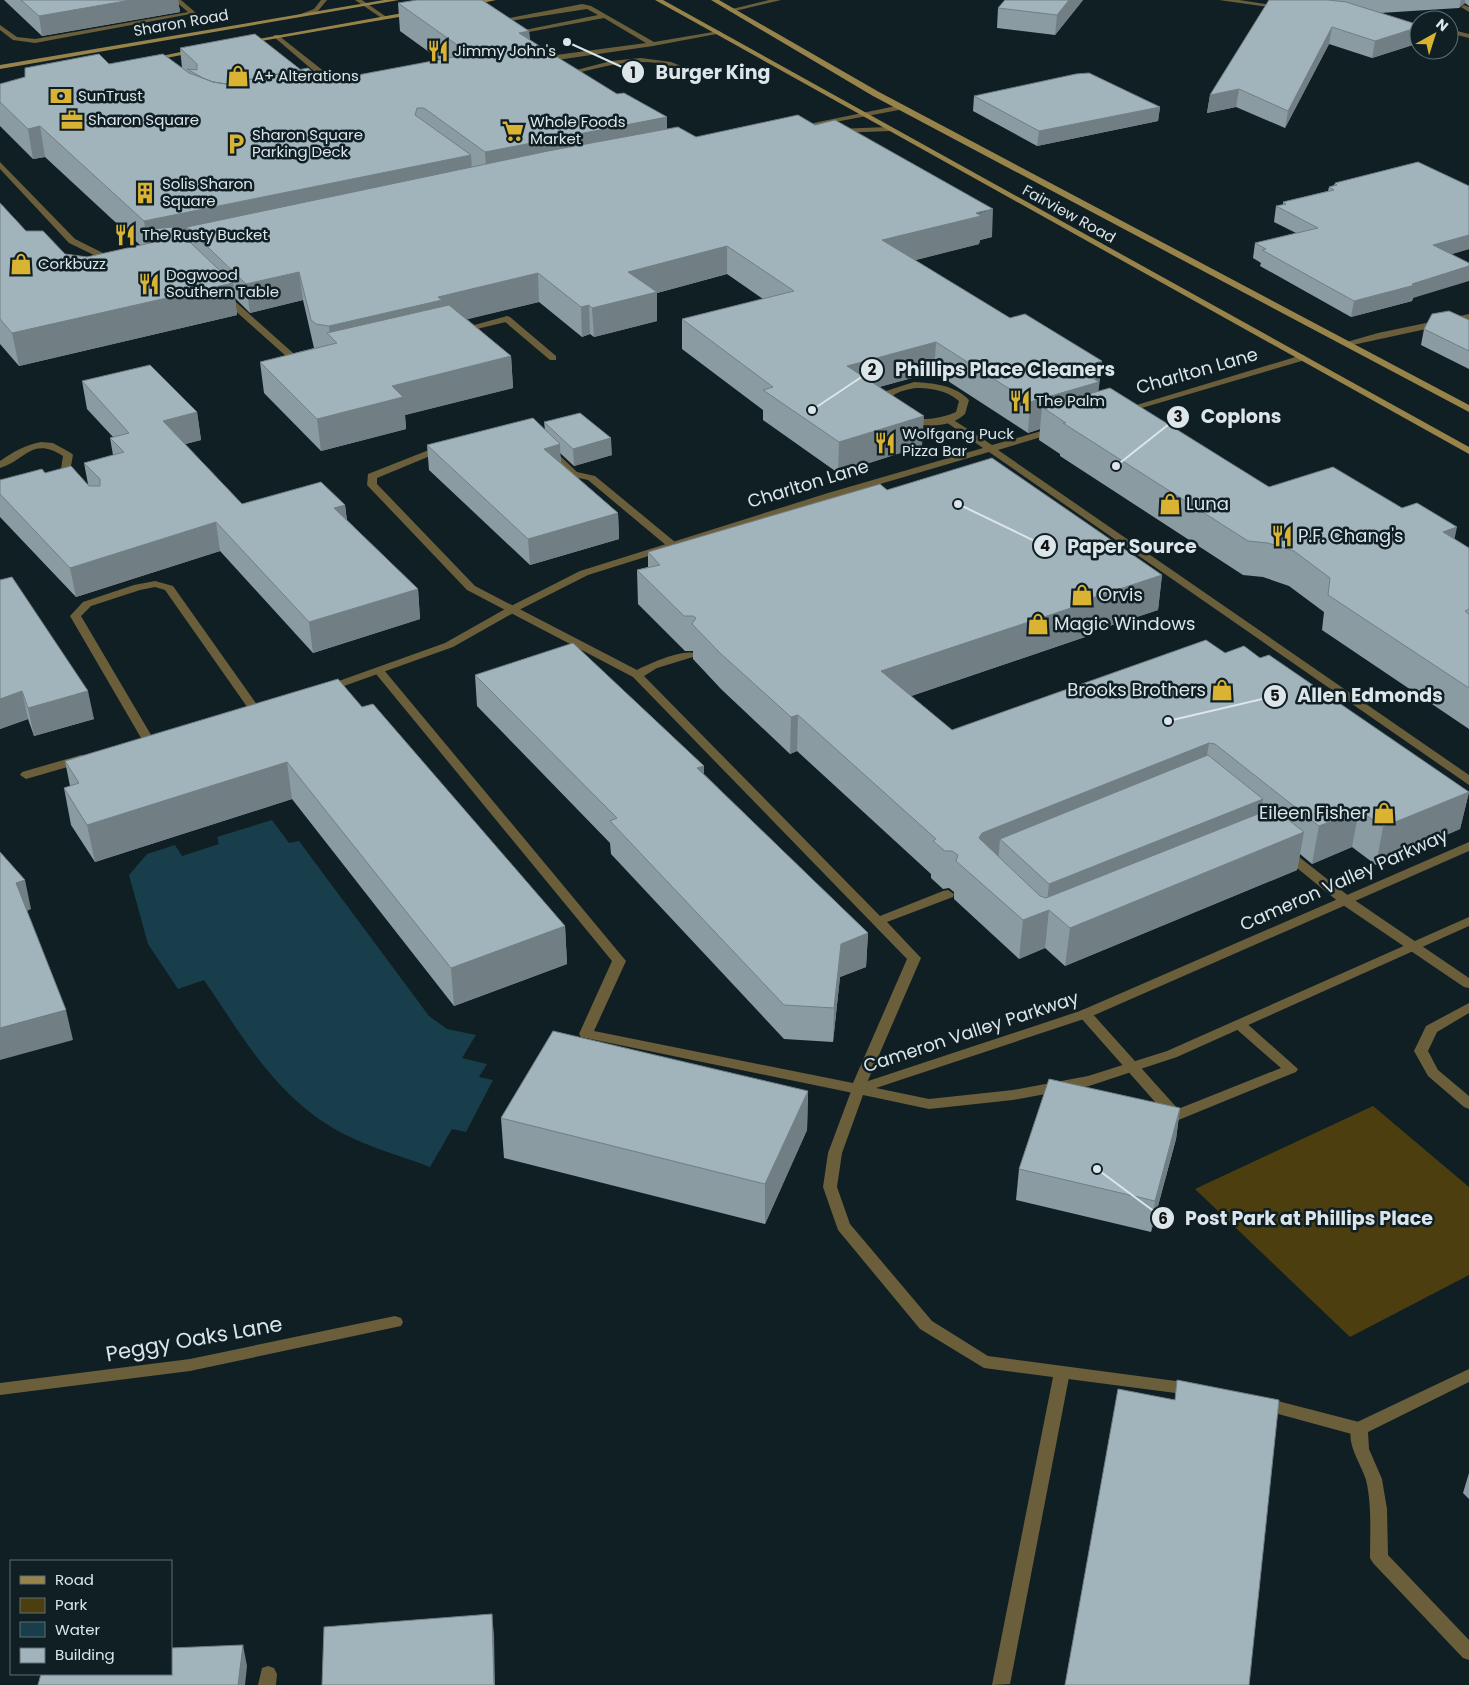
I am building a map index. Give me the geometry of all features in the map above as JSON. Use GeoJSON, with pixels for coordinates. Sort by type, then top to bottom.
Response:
{"type":"FeatureCollection","features":[{"type":"Feature","properties":{"kind":"main road","name":"Sharon Road"},"geometry":{"type":"LineString","coordinates":[[0,67],[396,0]]}},
{"type":"Feature","properties":{"kind":"main road"},"geometry":{"type":"LineString","coordinates":[[460,6],[493,0]]}},
{"type":"Feature","properties":{"kind":"main road","name":"Fairview Road"},"geometry":{"type":"LineString","coordinates":[[658,0],[1469,451]]}},
{"type":"Feature","properties":{"kind":"main road","name":"Fairview Road"},"geometry":{"type":"LineString","coordinates":[[714,0],[901,107],[1348,342],[1469,409]]}},
{"type":"Feature","properties":{"kind":"main road","name":"Sharon Road"},"geometry":{"type":"LineString","coordinates":[[238,43],[422,12]]}},
{"type":"Feature","properties":{"kind":"main road","name":"Sharon Road"},"geometry":{"type":"LineString","coordinates":[[141,60],[199,50]]}},
{"type":"Feature","properties":{"kind":"street"},"geometry":{"type":"LineString","coordinates":[[0,27],[15,39],[35,41],[193,13],[177,0]]}},
{"type":"Feature","properties":{"kind":"street"},"geometry":{"type":"LineString","coordinates":[[300,16],[316,10],[324,0]]}},
{"type":"Feature","properties":{"kind":"street"},"geometry":{"type":"LineString","coordinates":[[358,0],[385,18]]}},
{"type":"Feature","properties":{"kind":"street"},"geometry":{"type":"LineString","coordinates":[[732,10],[778,0]]}},
{"type":"Feature","properties":{"kind":"street"},"geometry":{"type":"LineString","coordinates":[[1222,0],[1292,8]]}},
{"type":"Feature","properties":{"kind":"street"},"geometry":{"type":"LineString","coordinates":[[469,4],[511,33],[513,43]]}},
{"type":"Feature","properties":{"kind":"street"},"geometry":{"type":"LineString","coordinates":[[490,17],[582,6],[590,7],[653,44]]}},
{"type":"Feature","properties":{"kind":"street"},"geometry":{"type":"LineString","coordinates":[[511,33],[605,16]]}},
{"type":"Feature","properties":{"kind":"street"},"geometry":{"type":"LineString","coordinates":[[534,55],[544,58],[557,58],[719,34]]}},
{"type":"Feature","properties":{"kind":"street"},"geometry":{"type":"LineString","coordinates":[[276,36],[340,88],[330,90]]}},
{"type":"Feature","properties":{"kind":"street"},"geometry":{"type":"LineString","coordinates":[[150,59],[160,67]]}},
{"type":"Feature","properties":{"kind":"street"},"geometry":{"type":"LineString","coordinates":[[552,77],[642,59],[659,60],[686,70]]}},
{"type":"Feature","properties":{"kind":"street"},"geometry":{"type":"LineString","coordinates":[[822,131],[786,132],[901,107]]}},
{"type":"Feature","properties":{"kind":"street"},"geometry":{"type":"LineString","coordinates":[[831,131],[888,129]]}},
{"type":"Feature","properties":{"kind":"street"},"geometry":{"type":"LineString","coordinates":[[0,164],[72,241],[101,255],[121,258]]}},
{"type":"Feature","properties":{"kind":"street"},"geometry":{"type":"LineString","coordinates":[[219,292],[290,355],[315,358]]}},
{"type":"Feature","properties":{"kind":"street"},"geometry":{"type":"LineString","coordinates":[[1348,342],[1469,317]]}},
{"type":"Feature","properties":{"kind":"street"},"geometry":{"type":"LineString","coordinates":[[448,333],[506,319],[553,358]]}},
{"type":"Feature","properties":{"kind":"street","name":"Charlton Lane"},"geometry":{"type":"LineString","coordinates":[[1114,413],[1302,358]]}},
{"type":"Feature","properties":{"kind":"street"},"geometry":{"type":"LineString","coordinates":[[949,420],[960,414],[964,400],[957,393],[945,388],[914,385],[889,393],[884,400],[884,407],[891,414],[903,419],[919,422],[949,420],[1469,781]]}},
{"type":"Feature","properties":{"kind":"street","name":"Charlton Lane"},"geometry":{"type":"LineString","coordinates":[[335,686],[380,672],[449,645],[511,610],[584,573],[671,544],[1068,426]]}},
{"type":"Feature","properties":{"kind":"street"},"geometry":{"type":"LineString","coordinates":[[538,440],[574,474],[591,478],[671,544]]}},
{"type":"Feature","properties":{"kind":"street"},"geometry":{"type":"LineString","coordinates":[[457,441],[372,476],[372,485],[470,588],[637,675],[914,958],[858,1089],[835,1153],[830,1187],[843,1226],[872,1264],[926,1324],[984,1362],[1203,1391]]}},
{"type":"Feature","properties":{"kind":"street"},"geometry":{"type":"LineString","coordinates":[[0,465],[32,447],[49,444],[68,455],[64,477]]}},
{"type":"Feature","properties":{"kind":"street"},"geometry":{"type":"LineString","coordinates":[[147,740],[75,616],[87,604],[138,587],[155,584],[169,588],[254,709]]}},
{"type":"Feature","properties":{"kind":"street"},"geometry":{"type":"LineString","coordinates":[[637,675],[653,666],[689,655]]}},
{"type":"Feature","properties":{"kind":"street"},"geometry":{"type":"LineString","coordinates":[[380,672],[618,961],[586,1034],[858,1089]]}},
{"type":"Feature","properties":{"kind":"street"},"geometry":{"type":"LineString","coordinates":[[26,774],[92,756]]}},
{"type":"Feature","properties":{"kind":"street"},"geometry":{"type":"LineString","coordinates":[[1277,844],[1345,900],[1469,984]]}},
{"type":"Feature","properties":{"kind":"street","name":"Cameron Valley Parkway"},"geometry":{"type":"LineString","coordinates":[[858,1089],[1086,1014],[1469,846]]}},
{"type":"Feature","properties":{"kind":"street"},"geometry":{"type":"LineString","coordinates":[[878,920],[948,894]]}},
{"type":"Feature","properties":{"kind":"street","name":"Cameron Valley Parkway"},"geometry":{"type":"LineString","coordinates":[[858,1089],[929,1104],[1023,1094],[1089,1082],[1172,1054],[1469,921]]}},
{"type":"Feature","properties":{"kind":"street"},"geometry":{"type":"LineString","coordinates":[[1469,1007],[1431,1029],[1421,1051],[1433,1073],[1469,1104]]}},
{"type":"Feature","properties":{"kind":"street"},"geometry":{"type":"LineString","coordinates":[[1086,1014],[1176,1116],[1290,1069],[1239,1024]]}},
{"type":"Feature","properties":{"kind":"street","name":"Peggy Oaks Lane"},"geometry":{"type":"LineString","coordinates":[[0,1389],[190,1365],[395,1322]]}},
{"type":"Feature","properties":{"kind":"street"},"geometry":{"type":"LineString","coordinates":[[1001,1684],[1062,1372]]}},
{"type":"Feature","properties":{"kind":"street"},"geometry":{"type":"LineString","coordinates":[[1249,1400],[1359,1429],[1469,1375]]}},
{"type":"Feature","properties":{"kind":"street"},"geometry":{"type":"LineString","coordinates":[[1359,1429],[1361,1449],[1374,1479],[1378,1509],[1379,1558],[1469,1652]]}},
{"type":"Feature","properties":{"kind":"green space"},"geometry":{"type":"Polygon","coordinates":[[[1373,1106],[1469,1187],[1469,1275],[1350,1337],[1195,1189],[1373,1106]]]}},
{"type":"Feature","properties":{"kind":"water"},"geometry":{"type":"Polygon","coordinates":[[[272,820],[289,843],[299,841],[429,1016],[447,1029],[476,1035],[462,1058],[487,1064],[479,1077],[493,1080],[466,1132],[452,1129],[430,1167],[354,1139],[320,1120],[281,1086],[264,1066],[204,980],[178,989],[148,944],[129,875],[147,854],[175,845],[182,856],[219,844],[217,837],[272,820]]]}},
{"type":"Feature","properties":{"kind":"building"},"geometry":{"type":"Polygon","coordinates":[[[21,0],[131,0],[39,16],[21,0]]]}},
{"type":"Feature","properties":{"kind":"building"},"geometry":{"type":"Polygon","coordinates":[[[417,0],[482,0],[529,31],[519,33],[541,47],[528,49],[528,53],[533,55],[549,52],[617,94],[624,93],[667,117],[485,152],[424,108],[417,108],[415,115],[471,155],[144,221],[40,126],[28,129],[0,102],[0,84],[25,77],[25,68],[99,54],[109,64],[163,54],[189,73],[213,82],[226,84],[308,68],[314,73],[330,70],[342,78],[470,54],[398,3],[417,0]]]}},
{"type":"Feature","properties":{"kind":"building"},"geometry":{"type":"Polygon","coordinates":[[[1005,0],[1069,0],[1057,15],[998,8],[1005,0]]]}},
{"type":"Feature","properties":{"kind":"building"},"geometry":{"type":"Polygon","coordinates":[[[1269,0],[1328,0],[1346,2],[1409,22],[1409,30],[1375,41],[1332,27],[1288,111],[1239,89],[1210,95],[1269,0]]]}},
{"type":"Feature","properties":{"kind":"building"},"geometry":{"type":"Polygon","coordinates":[[[255,34],[301,70],[226,84],[213,82],[187,69],[197,70],[197,64],[180,48],[255,34]]]}},
{"type":"Feature","properties":{"kind":"building"},"geometry":{"type":"Polygon","coordinates":[[[1089,73],[1160,107],[1039,131],[974,96],[1076,74],[1089,73]]]}},
{"type":"Feature","properties":{"kind":"building"},"geometry":{"type":"Polygon","coordinates":[[[798,115],[815,125],[835,120],[993,209],[976,213],[981,216],[882,240],[1010,318],[1025,314],[1102,361],[1076,368],[1099,382],[1030,402],[936,342],[847,366],[924,416],[839,442],[763,390],[773,387],[682,319],[794,291],[727,246],[628,272],[657,292],[592,308],[589,305],[581,307],[538,273],[438,297],[442,300],[329,326],[316,324],[311,320],[299,272],[246,284],[187,227],[548,151],[678,127],[696,137],[798,115]]]}},
{"type":"Feature","properties":{"kind":"building"},"geometry":{"type":"Polygon","coordinates":[[[1418,162],[1469,186],[1469,235],[1433,245],[1469,263],[1469,266],[1412,284],[1415,285],[1354,301],[1262,250],[1266,249],[1255,243],[1318,228],[1276,206],[1286,204],[1283,202],[1334,190],[1329,187],[1337,185],[1335,183],[1418,162]]]}},
{"type":"Feature","properties":{"kind":"building"},"geometry":{"type":"Polygon","coordinates":[[[0,203],[26,231],[43,231],[65,254],[87,257],[164,240],[152,229],[174,227],[233,283],[12,333],[0,319],[0,203]]]}},
{"type":"Feature","properties":{"kind":"building"},"geometry":{"type":"Polygon","coordinates":[[[449,305],[511,356],[392,386],[403,397],[317,419],[260,362],[337,343],[327,333],[449,305]]]}},
{"type":"Feature","properties":{"kind":"building"},"geometry":{"type":"Polygon","coordinates":[[[1449,311],[1469,320],[1469,351],[1424,329],[1432,314],[1449,311]]]}},
{"type":"Feature","properties":{"kind":"building"},"geometry":{"type":"Polygon","coordinates":[[[150,365],[197,412],[163,421],[242,504],[321,482],[345,505],[334,508],[418,589],[309,622],[216,522],[70,568],[0,494],[0,480],[42,469],[45,473],[71,466],[89,486],[100,486],[100,479],[84,463],[124,452],[110,438],[129,433],[82,381],[150,365]]]}},
{"type":"Feature","properties":{"kind":"building"},"geometry":{"type":"Polygon","coordinates":[[[1110,388],[1269,487],[1333,467],[1402,508],[1417,503],[1457,527],[1443,532],[1469,548],[1469,609],[1465,611],[1469,614],[1469,688],[1328,595],[1330,578],[1294,551],[1268,543],[1248,541],[1063,423],[1066,423],[1042,407],[1110,388]]]}},
{"type":"Feature","properties":{"kind":"building"},"geometry":{"type":"Polygon","coordinates":[[[580,413],[611,438],[573,449],[544,422],[580,413]]]}},
{"type":"Feature","properties":{"kind":"building"},"geometry":{"type":"Polygon","coordinates":[[[533,418],[560,444],[544,449],[618,513],[528,539],[427,445],[533,418]]]}},
{"type":"Feature","properties":{"kind":"building"},"geometry":{"type":"Polygon","coordinates":[[[992,458],[1162,575],[1086,600],[1089,602],[881,671],[952,730],[1206,640],[1225,653],[1244,646],[1260,658],[1269,655],[1469,792],[1383,827],[1359,810],[1319,826],[1215,744],[1209,743],[982,833],[979,838],[1040,896],[1046,898],[1273,808],[1304,832],[1070,928],[1049,910],[1023,920],[956,861],[958,855],[952,851],[945,851],[933,841],[936,839],[798,715],[791,717],[720,653],[692,624],[696,618],[684,616],[637,570],[660,565],[648,552],[880,484],[887,490],[992,458]]]}},
{"type":"Feature","properties":{"kind":"building"},"geometry":{"type":"Polygon","coordinates":[[[12,577],[88,691],[28,708],[22,691],[0,699],[0,580],[12,577]]]}},
{"type":"Feature","properties":{"kind":"building"},"geometry":{"type":"Polygon","coordinates":[[[573,643],[704,766],[697,768],[868,933],[841,944],[834,1008],[784,1005],[610,821],[617,818],[475,675],[573,643]]]}},
{"type":"Feature","properties":{"kind":"building"},"geometry":{"type":"Polygon","coordinates":[[[338,679],[362,707],[373,704],[565,926],[451,968],[287,762],[87,825],[64,788],[79,783],[65,761],[338,679]]]}},
{"type":"Feature","properties":{"kind":"building"},"geometry":{"type":"Polygon","coordinates":[[[1208,755],[1263,799],[1049,884],[1000,839],[1208,755]]]}},
{"type":"Feature","properties":{"kind":"building"},"geometry":{"type":"Polygon","coordinates":[[[0,852],[25,880],[16,883],[66,1010],[0,1028],[0,852]]]}},
{"type":"Feature","properties":{"kind":"building"},"geometry":{"type":"Polygon","coordinates":[[[553,1031],[808,1091],[765,1184],[501,1118],[553,1031]]]}},
{"type":"Feature","properties":{"kind":"building"},"geometry":{"type":"Polygon","coordinates":[[[1049,1079],[1180,1108],[1155,1201],[1019,1169],[1049,1079]]]}},
{"type":"Feature","properties":{"kind":"building"},"geometry":{"type":"Polygon","coordinates":[[[1177,1380],[1279,1400],[1249,1685],[1065,1685],[1118,1389],[1175,1400],[1177,1380]]]}},
{"type":"Feature","properties":{"kind":"building"},"geometry":{"type":"Polygon","coordinates":[[[492,1614],[494,1685],[322,1685],[324,1627],[492,1614]]]}},
{"type":"Feature","properties":{"kind":"building"},"geometry":{"type":"Polygon","coordinates":[[[243,1645],[238,1685],[38,1685],[41,1675],[172,1675],[172,1648],[243,1645]]]}},
{"type":"Feature","properties":{"kind":"place","name":"Burger King"},"geometry":{"type":"Point","coordinates":[567,42]}},
{"type":"Feature","properties":{"kind":"place","name":"Jimmy John's"},"geometry":{"type":"Point","coordinates":[438,51]}},
{"type":"Feature","properties":{"kind":"place","name":"A+ Alterations"},"geometry":{"type":"Point","coordinates":[238,76]}},
{"type":"Feature","properties":{"kind":"place","name":"SunTrust"},"geometry":{"type":"Point","coordinates":[61,96]}},
{"type":"Feature","properties":{"kind":"place","name":"Sharon Square"},"geometry":{"type":"Point","coordinates":[72,120]}},
{"type":"Feature","properties":{"kind":"place","name":"Whole Foods Market"},"geometry":{"type":"Point","coordinates":[513,131]}},
{"type":"Feature","properties":{"kind":"place","name":"Sharon Square Parking Deck"},"geometry":{"type":"Point","coordinates":[236,144]}},
{"type":"Feature","properties":{"kind":"place","name":"Solis Sharon Square"},"geometry":{"type":"Point","coordinates":[145,193]}},
{"type":"Feature","properties":{"kind":"place","name":"The Rusty Bucket"},"geometry":{"type":"Point","coordinates":[125,235]}},
{"type":"Feature","properties":{"kind":"place","name":"Corkbuzz"},"geometry":{"type":"Point","coordinates":[21,264]}},
{"type":"Feature","properties":{"kind":"place","name":"Dogwood Southern Table"},"geometry":{"type":"Point","coordinates":[149,284]}},
{"type":"Feature","properties":{"kind":"place","name":"The Palm"},"geometry":{"type":"Point","coordinates":[1020,401]}},
{"type":"Feature","properties":{"kind":"place","name":"Phillips Place Cleaners"},"geometry":{"type":"Point","coordinates":[812,410]}},
{"type":"Feature","properties":{"kind":"place","name":"Wolfgang Puck Pizza Bar"},"geometry":{"type":"Point","coordinates":[885,443]}},
{"type":"Feature","properties":{"kind":"place","name":"Coplons"},"geometry":{"type":"Point","coordinates":[1116,466]}},
{"type":"Feature","properties":{"kind":"place","name":"Paper Source"},"geometry":{"type":"Point","coordinates":[958,504]}},
{"type":"Feature","properties":{"kind":"place","name":"Luna"},"geometry":{"type":"Point","coordinates":[1170,504]}},
{"type":"Feature","properties":{"kind":"place","name":"P.F. Chang's"},"geometry":{"type":"Point","coordinates":[1282,536]}},
{"type":"Feature","properties":{"kind":"place","name":"Orvis"},"geometry":{"type":"Point","coordinates":[1082,595]}},
{"type":"Feature","properties":{"kind":"place","name":"Magic Windows"},"geometry":{"type":"Point","coordinates":[1038,624]}},
{"type":"Feature","properties":{"kind":"place","name":"Brooks Brothers"},"geometry":{"type":"Point","coordinates":[1222,690]}},
{"type":"Feature","properties":{"kind":"place","name":"Allen Edmonds"},"geometry":{"type":"Point","coordinates":[1168,721]}},
{"type":"Feature","properties":{"kind":"place","name":"Eileen Fisher"},"geometry":{"type":"Point","coordinates":[1384,813]}},
{"type":"Feature","properties":{"kind":"place","name":"Post Park at Phillips Place"},"geometry":{"type":"Point","coordinates":[1097,1169]}}]}
